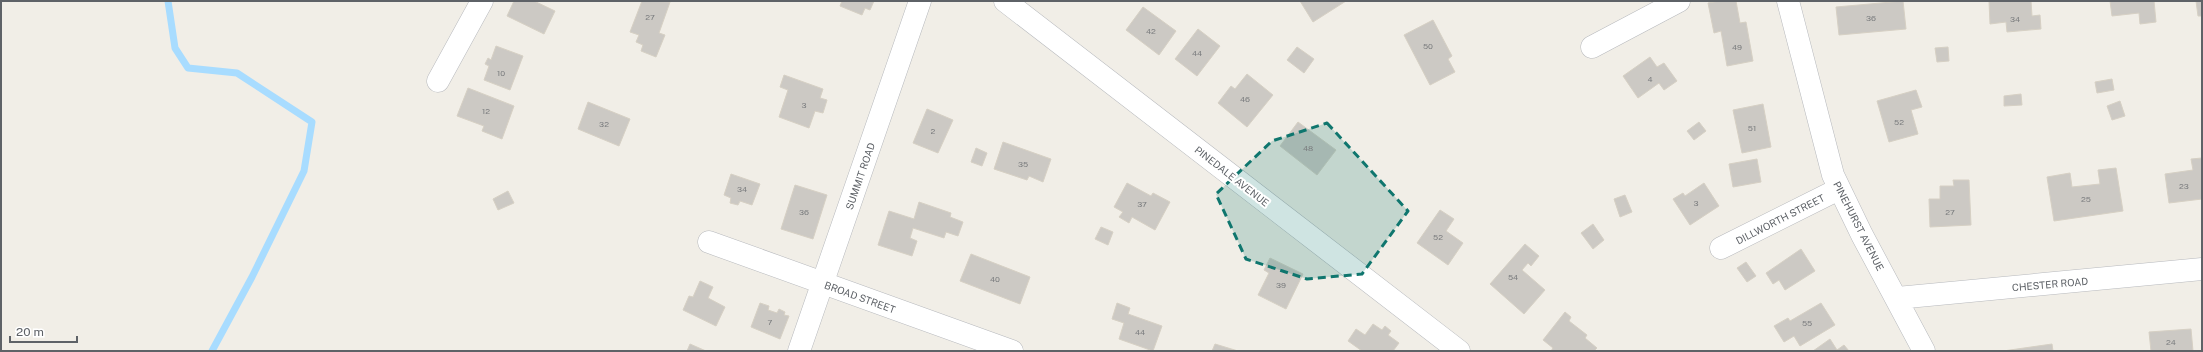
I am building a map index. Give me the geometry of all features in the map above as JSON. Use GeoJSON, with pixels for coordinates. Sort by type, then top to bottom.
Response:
{"type":"FeatureCollection","features":[{"type":"Feature","properties":{"kind":"street"},"geometry":{"type":"LineString","coordinates":[[438,81],[482,1]]}},
{"type":"Feature","properties":{"kind":"street","name":"SUMMIT ROAD"},"geometry":{"type":"LineString","coordinates":[[799,351],[920,1]]}},
{"type":"Feature","properties":{"kind":"street","name":"PINEDALE AVENUE"},"geometry":{"type":"LineString","coordinates":[[1005,1],[1459,351]]}},
{"type":"Feature","properties":{"kind":"street"},"geometry":{"type":"LineString","coordinates":[[1592,47],[1679,1]]}},
{"type":"Feature","properties":{"kind":"street","name":"PINEHURST AVENUE"},"geometry":{"type":"LineString","coordinates":[[1788,1],[1833,175],[1862,236],[1897,298],[1924,351]]}},
{"type":"Feature","properties":{"kind":"street","name":"DILLWORTH STREET"},"geometry":{"type":"LineString","coordinates":[[1721,248],[1839,189]]}},
{"type":"Feature","properties":{"kind":"street","name":"BROAD STREET"},"geometry":{"type":"LineString","coordinates":[[708,242],[1012,351]]}},
{"type":"Feature","properties":{"kind":"street","name":"CHESTER ROAD"},"geometry":{"type":"LineString","coordinates":[[1897,298],[2202,269]]}},
{"type":"Feature","properties":{"kind":"highlighted area"},"geometry":{"type":"Polygon","coordinates":[[[1327,123],[1408,211],[1362,274],[1307,279],[1246,259],[1216,194],[1272,141],[1327,123]]]}},
{"type":"Feature","properties":{"kind":"building"},"geometry":{"type":"Polygon","coordinates":[[[514,1],[534,1],[555,11],[544,34],[507,16],[514,1]]]}},
{"type":"Feature","properties":{"kind":"building"},"geometry":{"type":"Polygon","coordinates":[[[642,1],[670,2],[659,33],[665,35],[656,57],[641,51],[643,45],[636,42],[639,35],[630,32],[642,1]]]}},
{"type":"Feature","properties":{"kind":"building"},"geometry":{"type":"Polygon","coordinates":[[[842,1],[874,1],[870,10],[865,8],[862,15],[840,6],[842,1]]]}},
{"type":"Feature","properties":{"kind":"building"},"geometry":{"type":"Polygon","coordinates":[[[1300,1],[1346,1],[1313,22],[1300,1]]]}},
{"type":"Feature","properties":{"kind":"building"},"geometry":{"type":"Polygon","coordinates":[[[1736,1],[1740,23],[1746,22],[1753,61],[1727,66],[1721,31],[1714,33],[1708,3],[1736,1]]]}},
{"type":"Feature","properties":{"kind":"building"},"geometry":{"type":"Polygon","coordinates":[[[1903,1],[1906,29],[1839,35],[1836,7],[1903,1]]]}},
{"type":"Feature","properties":{"kind":"building"},"geometry":{"type":"Polygon","coordinates":[[[1989,1],[2031,1],[2032,16],[2040,15],[2041,29],[2007,32],[2006,22],[1990,24],[1989,1]]]}},
{"type":"Feature","properties":{"kind":"building"},"geometry":{"type":"Polygon","coordinates":[[[2110,1],[2154,1],[2156,22],[2140,24],[2139,13],[2112,16],[2110,1]]]}},
{"type":"Feature","properties":{"kind":"building"},"geometry":{"type":"Polygon","coordinates":[[[2196,1],[2202,1],[2202,16],[2198,16],[2196,1]]]}},
{"type":"Feature","properties":{"kind":"building"},"geometry":{"type":"Polygon","coordinates":[[[1143,7],[1176,31],[1159,55],[1126,30],[1143,7]]]}},
{"type":"Feature","properties":{"kind":"building"},"geometry":{"type":"Polygon","coordinates":[[[1433,20],[1452,56],[1448,59],[1455,72],[1430,85],[1404,35],[1433,20]]]}},
{"type":"Feature","properties":{"kind":"building"},"geometry":{"type":"Polygon","coordinates":[[[1198,29],[1220,46],[1197,76],[1175,59],[1198,29]]]}},
{"type":"Feature","properties":{"kind":"building"},"geometry":{"type":"Polygon","coordinates":[[[496,46],[523,56],[510,90],[484,80],[489,66],[485,64],[488,58],[491,60],[496,46]]]}},
{"type":"Feature","properties":{"kind":"building"},"geometry":{"type":"Polygon","coordinates":[[[1297,47],[1314,59],[1304,73],[1287,60],[1297,47]]]}},
{"type":"Feature","properties":{"kind":"building"},"geometry":{"type":"Polygon","coordinates":[[[1948,47],[1949,61],[1937,62],[1935,48],[1948,47]]]}},
{"type":"Feature","properties":{"kind":"building"},"geometry":{"type":"Polygon","coordinates":[[[1650,57],[1657,67],[1664,63],[1677,81],[1664,90],[1659,83],[1638,98],[1623,76],[1650,57]]]}},
{"type":"Feature","properties":{"kind":"building"},"geometry":{"type":"Polygon","coordinates":[[[1247,74],[1273,95],[1247,127],[1218,103],[1231,86],[1235,89],[1247,74]]]}},
{"type":"Feature","properties":{"kind":"building"},"geometry":{"type":"Polygon","coordinates":[[[784,75],[823,89],[820,98],[827,100],[823,113],[815,111],[809,128],[779,117],[788,90],[780,87],[784,75]]]}},
{"type":"Feature","properties":{"kind":"building"},"geometry":{"type":"Polygon","coordinates":[[[2112,79],[2114,90],[2097,93],[2095,82],[2112,79]]]}},
{"type":"Feature","properties":{"kind":"building"},"geometry":{"type":"Polygon","coordinates":[[[468,88],[514,106],[502,139],[482,131],[484,126],[457,116],[468,88]]]}},
{"type":"Feature","properties":{"kind":"building"},"geometry":{"type":"Polygon","coordinates":[[[1916,90],[1922,107],[1911,110],[1918,134],[1889,142],[1877,101],[1916,90]]]}},
{"type":"Feature","properties":{"kind":"building"},"geometry":{"type":"Polygon","coordinates":[[[2021,94],[2022,105],[2004,106],[2004,96],[2021,94]]]}},
{"type":"Feature","properties":{"kind":"building"},"geometry":{"type":"Polygon","coordinates":[[[2120,101],[2125,116],[2112,120],[2107,106],[2120,101]]]}},
{"type":"Feature","properties":{"kind":"building"},"geometry":{"type":"Polygon","coordinates":[[[588,102],[630,119],[619,146],[578,129],[588,102]]]}},
{"type":"Feature","properties":{"kind":"building"},"geometry":{"type":"Polygon","coordinates":[[[1763,104],[1771,147],[1742,153],[1733,110],[1763,104]]]}},
{"type":"Feature","properties":{"kind":"building"},"geometry":{"type":"Polygon","coordinates":[[[927,109],[953,120],[938,153],[913,143],[927,109]]]}},
{"type":"Feature","properties":{"kind":"building"},"geometry":{"type":"Polygon","coordinates":[[[1298,122],[1336,150],[1317,175],[1280,146],[1298,122]]]}},
{"type":"Feature","properties":{"kind":"building"},"geometry":{"type":"Polygon","coordinates":[[[1699,122],[1706,131],[1694,140],[1687,131],[1699,122]]]}},
{"type":"Feature","properties":{"kind":"building"},"geometry":{"type":"Polygon","coordinates":[[[1003,142],[1051,159],[1043,182],[1029,176],[1027,180],[994,169],[1003,142]]]}},
{"type":"Feature","properties":{"kind":"building"},"geometry":{"type":"Polygon","coordinates":[[[976,148],[987,153],[982,166],[971,162],[976,148]]]}},
{"type":"Feature","properties":{"kind":"building"},"geometry":{"type":"Polygon","coordinates":[[[2202,158],[2202,199],[2169,203],[2165,174],[2193,170],[2191,159],[2202,158]]]}},
{"type":"Feature","properties":{"kind":"building"},"geometry":{"type":"Polygon","coordinates":[[[1757,159],[1761,182],[1733,187],[1729,164],[1757,159]]]}},
{"type":"Feature","properties":{"kind":"building"},"geometry":{"type":"Polygon","coordinates":[[[2116,168],[2123,211],[2054,221],[2047,177],[2070,173],[2072,187],[2100,184],[2098,170],[2116,168]]]}},
{"type":"Feature","properties":{"kind":"building"},"geometry":{"type":"Polygon","coordinates":[[[731,174],[760,184],[752,205],[740,201],[738,205],[730,203],[731,198],[724,195],[731,174]]]}},
{"type":"Feature","properties":{"kind":"building"},"geometry":{"type":"Polygon","coordinates":[[[1953,180],[1969,180],[1971,225],[1930,227],[1929,199],[1940,199],[1940,186],[1954,186],[1953,180]]]}},
{"type":"Feature","properties":{"kind":"building"},"geometry":{"type":"Polygon","coordinates":[[[1127,183],[1151,196],[1153,193],[1170,202],[1155,230],[1132,217],[1129,223],[1119,217],[1123,212],[1114,207],[1127,183]]]}},
{"type":"Feature","properties":{"kind":"building"},"geometry":{"type":"Polygon","coordinates":[[[1704,183],[1719,206],[1690,225],[1673,199],[1683,193],[1685,196],[1704,183]]]}},
{"type":"Feature","properties":{"kind":"building"},"geometry":{"type":"Polygon","coordinates":[[[795,185],[827,195],[813,239],[781,229],[795,185]]]}},
{"type":"Feature","properties":{"kind":"building"},"geometry":{"type":"Polygon","coordinates":[[[508,191],[514,203],[498,210],[493,199],[508,191]]]}},
{"type":"Feature","properties":{"kind":"building"},"geometry":{"type":"Polygon","coordinates":[[[1625,195],[1632,212],[1620,217],[1614,199],[1625,195]]]}},
{"type":"Feature","properties":{"kind":"building"},"geometry":{"type":"Polygon","coordinates":[[[919,202],[951,213],[950,217],[963,222],[958,236],[946,232],[944,238],[913,228],[910,238],[917,241],[912,256],[878,245],[889,211],[914,219],[919,202]]]}},
{"type":"Feature","properties":{"kind":"building"},"geometry":{"type":"Polygon","coordinates":[[[1440,210],[1454,219],[1446,231],[1463,243],[1448,265],[1417,243],[1440,210]]]}},
{"type":"Feature","properties":{"kind":"building"},"geometry":{"type":"Polygon","coordinates":[[[1593,224],[1604,240],[1593,249],[1581,233],[1593,224]]]}},
{"type":"Feature","properties":{"kind":"building"},"geometry":{"type":"Polygon","coordinates":[[[1101,227],[1113,232],[1108,245],[1095,239],[1101,227]]]}},
{"type":"Feature","properties":{"kind":"building"},"geometry":{"type":"Polygon","coordinates":[[[1525,244],[1539,256],[1531,266],[1528,263],[1522,270],[1545,290],[1524,314],[1490,284],[1525,244]]]}},
{"type":"Feature","properties":{"kind":"building"},"geometry":{"type":"Polygon","coordinates":[[[1801,249],[1815,271],[1785,290],[1779,280],[1773,284],[1766,273],[1801,249]]]}},
{"type":"Feature","properties":{"kind":"building"},"geometry":{"type":"Polygon","coordinates":[[[971,254],[1030,277],[1020,304],[960,281],[971,254]]]}},
{"type":"Feature","properties":{"kind":"building"},"geometry":{"type":"Polygon","coordinates":[[[1270,258],[1303,274],[1286,309],[1258,295],[1269,273],[1264,270],[1270,258]]]}},
{"type":"Feature","properties":{"kind":"building"},"geometry":{"type":"Polygon","coordinates":[[[1746,262],[1756,276],[1747,282],[1737,268],[1746,262]]]}},
{"type":"Feature","properties":{"kind":"building"},"geometry":{"type":"Polygon","coordinates":[[[700,281],[713,287],[708,298],[725,307],[716,326],[683,310],[689,296],[693,297],[700,281]]]}},
{"type":"Feature","properties":{"kind":"building"},"geometry":{"type":"Polygon","coordinates":[[[760,303],[769,306],[768,310],[777,313],[779,309],[785,312],[784,315],[789,316],[780,339],[751,327],[760,303]]]}},
{"type":"Feature","properties":{"kind":"building"},"geometry":{"type":"Polygon","coordinates":[[[1117,303],[1130,308],[1128,314],[1162,326],[1153,351],[1119,339],[1124,323],[1112,319],[1117,303]]]}},
{"type":"Feature","properties":{"kind":"building"},"geometry":{"type":"Polygon","coordinates":[[[1821,303],[1835,325],[1800,346],[1794,336],[1784,342],[1774,326],[1788,318],[1790,321],[1821,303]]]}},
{"type":"Feature","properties":{"kind":"building"},"geometry":{"type":"Polygon","coordinates":[[[1565,312],[1571,317],[1569,321],[1587,335],[1585,338],[1597,348],[1594,351],[1551,351],[1553,348],[1543,340],[1565,312]]]}},
{"type":"Feature","properties":{"kind":"building"},"geometry":{"type":"Polygon","coordinates":[[[1373,324],[1382,330],[1385,326],[1391,331],[1388,335],[1399,343],[1393,351],[1362,351],[1348,341],[1356,329],[1365,335],[1373,324]]]}},
{"type":"Feature","properties":{"kind":"building"},"geometry":{"type":"Polygon","coordinates":[[[2191,329],[2193,351],[2151,351],[2149,332],[2191,329]]]}},
{"type":"Feature","properties":{"kind":"building"},"geometry":{"type":"Polygon","coordinates":[[[1830,339],[1837,350],[1844,345],[1849,351],[1813,351],[1830,339]]]}},
{"type":"Feature","properties":{"kind":"building"},"geometry":{"type":"Polygon","coordinates":[[[690,344],[706,351],[687,351],[690,344]]]}},
{"type":"Feature","properties":{"kind":"building"},"geometry":{"type":"Polygon","coordinates":[[[1215,344],[1238,351],[1212,351],[1215,344]]]}},
{"type":"Feature","properties":{"kind":"building"},"geometry":{"type":"Polygon","coordinates":[[[2052,344],[2053,351],[2003,351],[2052,344]]]}},
{"type":"Feature","properties":{"kind":"waterway"},"geometry":{"type":"LineString","coordinates":[[168,1],[175,48],[188,68],[237,73],[312,122],[304,171],[252,277],[212,351]]}}]}
